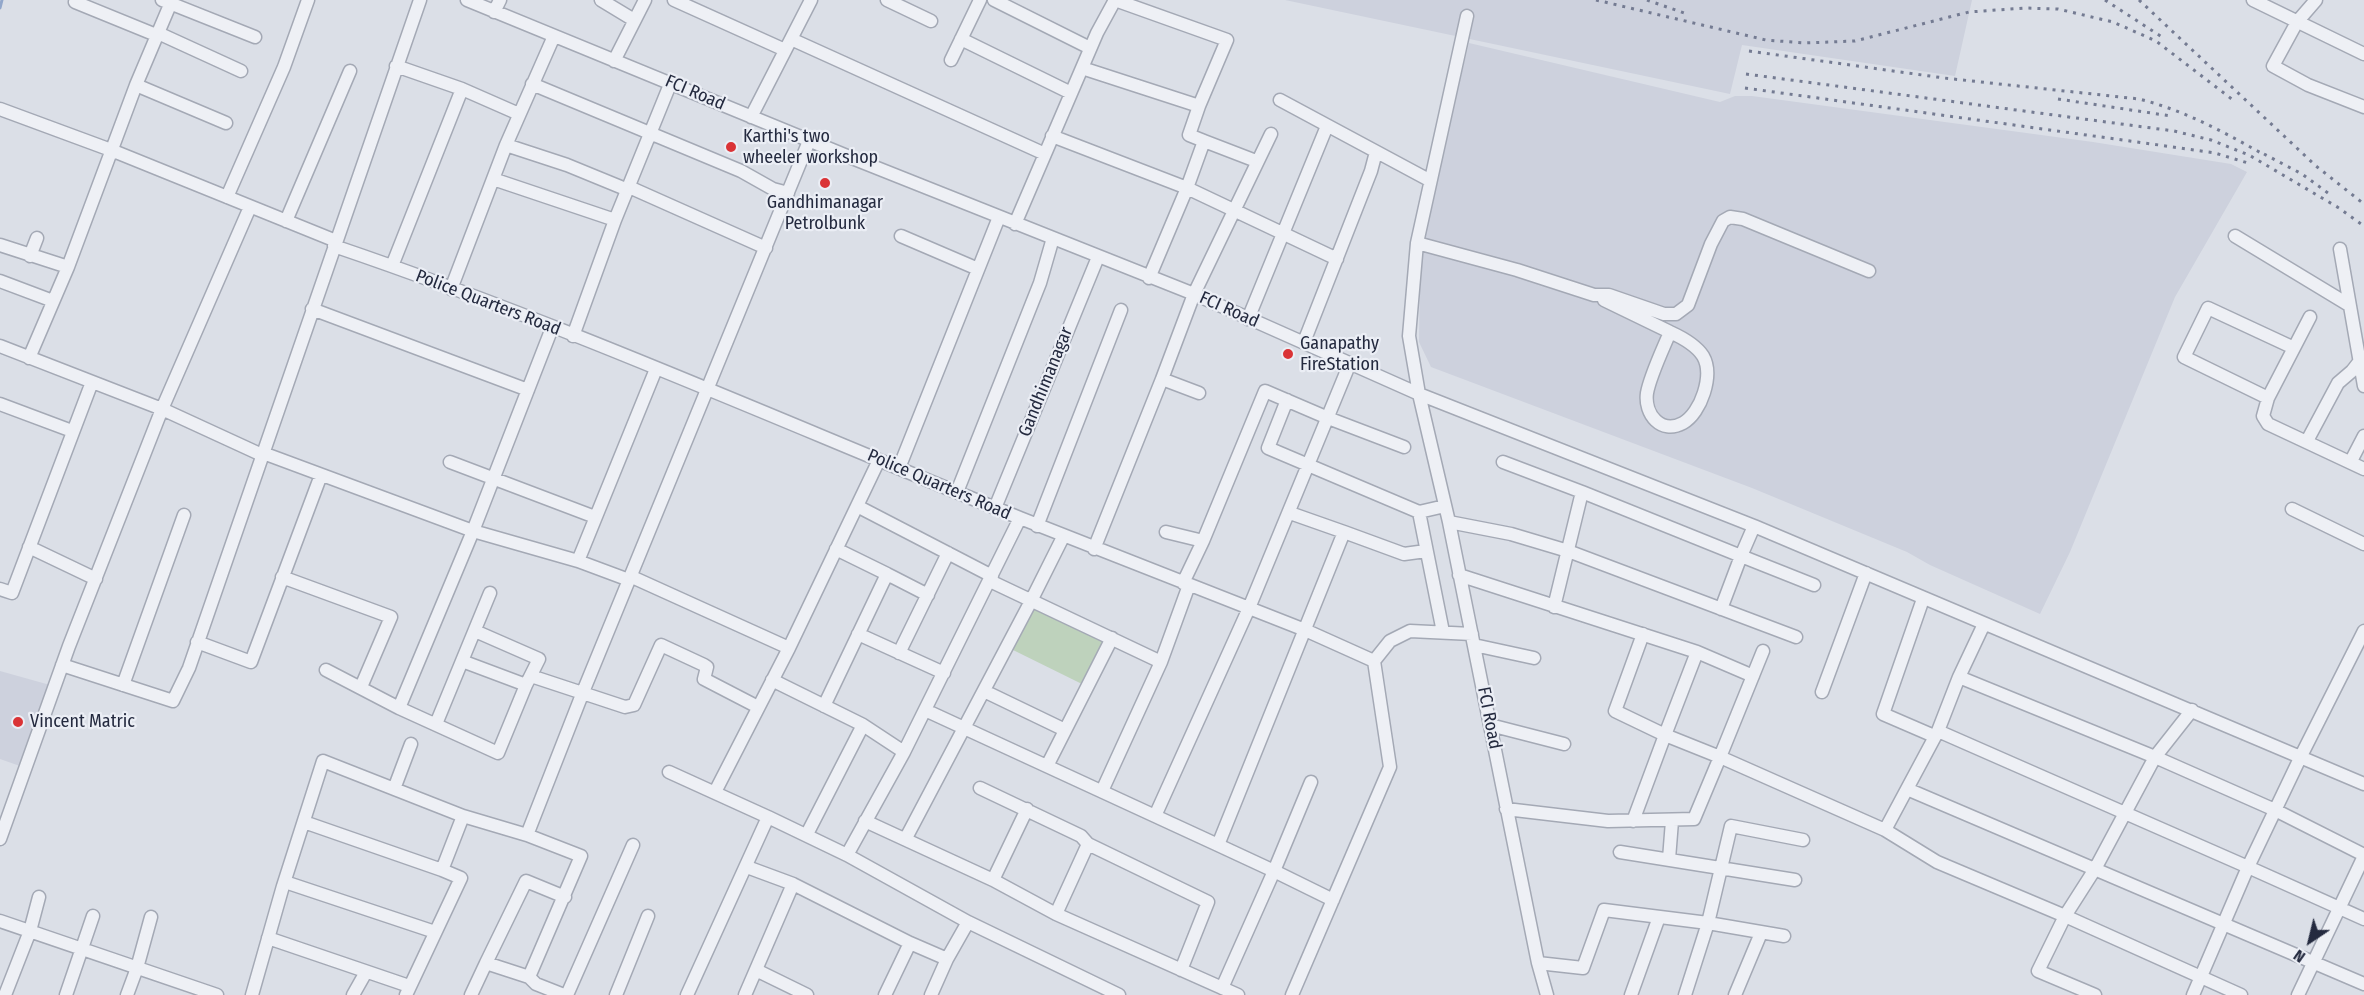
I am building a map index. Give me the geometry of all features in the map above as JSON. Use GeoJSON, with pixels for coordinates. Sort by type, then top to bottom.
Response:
{"type":"FeatureCollection","features":[{"type":"Feature","properties":{"kind":"street"},"geometry":{"type":"LineString","coordinates":[[227,197],[284,67],[308,0]]}},
{"type":"Feature","properties":{"kind":"street"},"geometry":{"type":"LineString","coordinates":[[62,665],[173,701],[189,668],[420,0]]}},
{"type":"Feature","properties":{"kind":"street","name":"FCI Road"},"geometry":{"type":"LineString","coordinates":[[467,0],[671,82],[809,141],[1194,294],[1419,394],[1449,522],[1506,809],[1538,963],[1547,995]]}},
{"type":"Feature","properties":{"kind":"street"},"geometry":{"type":"LineString","coordinates":[[494,12],[500,0]]}},
{"type":"Feature","properties":{"kind":"street"},"geometry":{"type":"LineString","coordinates":[[600,0],[634,20]]}},
{"type":"Feature","properties":{"kind":"street"},"geometry":{"type":"LineString","coordinates":[[614,61],[645,0]]}},
{"type":"Feature","properties":{"kind":"street"},"geometry":{"type":"LineString","coordinates":[[674,0],[788,45],[1045,154]]}},
{"type":"Feature","properties":{"kind":"street"},"geometry":{"type":"LineString","coordinates":[[751,117],[811,0]]}},
{"type":"Feature","properties":{"kind":"street"},"geometry":{"type":"LineString","coordinates":[[887,0],[932,21]]}},
{"type":"Feature","properties":{"kind":"street"},"geometry":{"type":"LineString","coordinates":[[951,60],[980,0]]}},
{"type":"Feature","properties":{"kind":"street"},"geometry":{"type":"LineString","coordinates":[[994,0],[1090,48]]}},
{"type":"Feature","properties":{"kind":"street"},"geometry":{"type":"LineString","coordinates":[[1015,224],[1090,48],[1115,0],[1227,40],[1189,135],[1256,161]]}},
{"type":"Feature","properties":{"kind":"street"},"geometry":{"type":"LineString","coordinates":[[2253,0],[2364,54]]}},
{"type":"Feature","properties":{"kind":"street"},"geometry":{"type":"LineString","coordinates":[[2316,0],[2297,22],[2273,66],[2308,84],[2364,107]]}},
{"type":"Feature","properties":{"kind":"street"},"geometry":{"type":"LineString","coordinates":[[29,358],[68,267],[168,1],[255,37]]}},
{"type":"Feature","properties":{"kind":"street"},"geometry":{"type":"LineString","coordinates":[[75,2],[157,34],[241,71]]}},
{"type":"Feature","properties":{"kind":"street"},"geometry":{"type":"LineString","coordinates":[[1467,16],[1417,243],[1409,336],[1419,394],[1754,526],[2364,784]]}},
{"type":"Feature","properties":{"kind":"street"},"geometry":{"type":"LineString","coordinates":[[451,289],[506,145],[554,36]]}},
{"type":"Feature","properties":{"kind":"street"},"geometry":{"type":"LineString","coordinates":[[961,39],[1071,93]]}},
{"type":"Feature","properties":{"kind":"street"},"geometry":{"type":"LineString","coordinates":[[396,66],[462,89],[519,114]]}},
{"type":"Feature","properties":{"kind":"street"},"geometry":{"type":"LineString","coordinates":[[1082,68],[1199,106]]}},
{"type":"Feature","properties":{"kind":"street"},"geometry":{"type":"LineString","coordinates":[[286,221],[350,71]]}},
{"type":"Feature","properties":{"kind":"street"},"geometry":{"type":"LineString","coordinates":[[573,336],[615,220],[671,82]]}},
{"type":"Feature","properties":{"kind":"street"},"geometry":{"type":"LineString","coordinates":[[532,84],[741,171],[773,189],[788,193]]}},
{"type":"Feature","properties":{"kind":"street"},"geometry":{"type":"LineString","coordinates":[[136,85],[226,123]]}},
{"type":"Feature","properties":{"kind":"street"},"geometry":{"type":"LineString","coordinates":[[392,266],[462,89]]}},
{"type":"Feature","properties":{"kind":"street"},"geometry":{"type":"LineString","coordinates":[[1280,100],[1430,180]]}},
{"type":"Feature","properties":{"kind":"street","name":"Police Quarters Road"},"geometry":{"type":"LineString","coordinates":[[0,109],[111,150],[335,243],[656,369],[1020,518],[904,752],[847,855]]}},
{"type":"Feature","properties":{"kind":"street"},"geometry":{"type":"LineString","coordinates":[[1248,319],[1326,126]]}},
{"type":"Feature","properties":{"kind":"street"},"geometry":{"type":"LineString","coordinates":[[1094,549],[1194,294],[1256,161],[1271,134]]}},
{"type":"Feature","properties":{"kind":"street"},"geometry":{"type":"LineString","coordinates":[[1052,136],[1187,188],[1337,259]]}},
{"type":"Feature","properties":{"kind":"street"},"geometry":{"type":"LineString","coordinates":[[527,835],[583,692],[809,141]]}},
{"type":"Feature","properties":{"kind":"street"},"geometry":{"type":"LineString","coordinates":[[1149,278],[1204,141]]}},
{"type":"Feature","properties":{"kind":"street"},"geometry":{"type":"LineString","coordinates":[[506,145],[567,165],[628,189],[766,248]]}},
{"type":"Feature","properties":{"kind":"street"},"geometry":{"type":"LineString","coordinates":[[1304,342],[1371,171],[1376,152]]}},
{"type":"Feature","properties":{"kind":"street"},"geometry":{"type":"LineString","coordinates":[[493,178],[615,220]]}},
{"type":"Feature","properties":{"kind":"street"},"geometry":{"type":"LineString","coordinates":[[0,839],[62,665],[162,409],[249,207]]}},
{"type":"Feature","properties":{"kind":"street"},"geometry":{"type":"LineString","coordinates":[[899,468],[999,217]]}},
{"type":"Feature","properties":{"kind":"street"},"geometry":{"type":"LineString","coordinates":[[1594,295],[1609,295],[1664,314],[1676,314],[1684,310],[1688,305],[1711,244],[1723,221],[1730,217],[1743,219],[1869,271]]}},
{"type":"Feature","properties":{"kind":"street"},"geometry":{"type":"LineString","coordinates":[[901,236],[978,269]]}},
{"type":"Feature","properties":{"kind":"street"},"geometry":{"type":"LineString","coordinates":[[2235,236],[2349,304]]}},
{"type":"Feature","properties":{"kind":"street"},"geometry":{"type":"LineString","coordinates":[[30,256],[37,238]]}},
{"type":"Feature","properties":{"kind":"street"},"geometry":{"type":"LineString","coordinates":[[957,492],[1040,283],[1053,238]]}},
{"type":"Feature","properties":{"kind":"street"},"geometry":{"type":"LineString","coordinates":[[1417,243],[1517,270],[1594,295],[1670,332],[1692,345],[1703,356],[1707,366],[1707,379],[1692,416],[1672,427],[1662,425],[1652,418],[1647,409],[1647,393],[1670,332]]}},
{"type":"Feature","properties":{"kind":"street"},"geometry":{"type":"LineString","coordinates":[[0,245],[68,267]]}},
{"type":"Feature","properties":{"kind":"street"},"geometry":{"type":"LineString","coordinates":[[2340,249],[2364,386]]}},
{"type":"Feature","properties":{"kind":"street","name":"Gandhimanagar"},"geometry":{"type":"LineString","coordinates":[[995,508],[1098,257]]}},
{"type":"Feature","properties":{"kind":"street"},"geometry":{"type":"LineString","coordinates":[[0,281],[53,301]]}},
{"type":"Feature","properties":{"kind":"street"},"geometry":{"type":"LineString","coordinates":[[2268,398],[2184,357],[2200,321],[2208,308],[2294,348]]}},
{"type":"Feature","properties":{"kind":"street"},"geometry":{"type":"LineString","coordinates":[[312,309],[528,390]]}},
{"type":"Feature","properties":{"kind":"street"},"geometry":{"type":"LineString","coordinates":[[1037,526],[1121,310]]}},
{"type":"Feature","properties":{"kind":"street"},"geometry":{"type":"LineString","coordinates":[[2310,317],[2268,398],[2263,416],[2268,424],[2364,469]]}},
{"type":"Feature","properties":{"kind":"street"},"geometry":{"type":"LineString","coordinates":[[399,708],[473,531],[552,328]]}},
{"type":"Feature","properties":{"kind":"street"},"geometry":{"type":"LineString","coordinates":[[0,346],[162,409],[262,454],[473,531],[578,561],[631,579],[789,648]]}},
{"type":"Feature","properties":{"kind":"street"},"geometry":{"type":"LineString","coordinates":[[2307,441],[2338,384],[2359,362]]}},
{"type":"Feature","properties":{"kind":"street"},"geometry":{"type":"LineString","coordinates":[[1155,816],[1290,513],[1350,363]]}},
{"type":"Feature","properties":{"kind":"street"},"geometry":{"type":"LineString","coordinates":[[578,561],[656,369]]}},
{"type":"Feature","properties":{"kind":"street"},"geometry":{"type":"LineString","coordinates":[[1162,379],[1199,393]]}},
{"type":"Feature","properties":{"kind":"street"},"geometry":{"type":"LineString","coordinates":[[0,589],[12,593],[92,382]]}},
{"type":"Feature","properties":{"kind":"street"},"geometry":{"type":"LineString","coordinates":[[1102,791],[1161,662],[1186,584],[1265,391],[1404,447]]}},
{"type":"Feature","properties":{"kind":"street"},"geometry":{"type":"LineString","coordinates":[[1287,400],[1268,448],[1419,512],[1445,506]]}},
{"type":"Feature","properties":{"kind":"street"},"geometry":{"type":"LineString","coordinates":[[0,404],[72,431]]}},
{"type":"Feature","properties":{"kind":"street"},"geometry":{"type":"LineString","coordinates":[[2351,461],[2364,436]]}},
{"type":"Feature","properties":{"kind":"street"},"geometry":{"type":"LineString","coordinates":[[715,792],[789,648],[879,459]]}},
{"type":"Feature","properties":{"kind":"street"},"geometry":{"type":"LineString","coordinates":[[450,462],[595,518]]}},
{"type":"Feature","properties":{"kind":"street"},"geometry":{"type":"LineString","coordinates":[[1503,462],[1814,585]]}},
{"type":"Feature","properties":{"kind":"street"},"geometry":{"type":"LineString","coordinates":[[197,642],[251,662],[321,475]]}},
{"type":"Feature","properties":{"kind":"street"},"geometry":{"type":"LineString","coordinates":[[1554,607],[1582,492]]}},
{"type":"Feature","properties":{"kind":"street"},"geometry":{"type":"LineString","coordinates":[[856,506],[948,553],[1032,601],[1161,662]]}},
{"type":"Feature","properties":{"kind":"street"},"geometry":{"type":"LineString","coordinates":[[2292,509],[2364,544]]}},
{"type":"Feature","properties":{"kind":"street"},"geometry":{"type":"LineString","coordinates":[[1419,512],[1443,633]]}},
{"type":"Feature","properties":{"kind":"street"},"geometry":{"type":"LineString","coordinates":[[1290,513],[1404,554],[1426,551]]}},
{"type":"Feature","properties":{"kind":"street"},"geometry":{"type":"LineString","coordinates":[[123,685],[184,514]]}},
{"type":"Feature","properties":{"kind":"street"},"geometry":{"type":"LineString","coordinates":[[1020,518],[1063,537],[1305,630],[1374,661]]}},
{"type":"Feature","properties":{"kind":"street"},"geometry":{"type":"LineString","coordinates":[[1449,522],[1511,534],[1568,551],[1797,637]]}},
{"type":"Feature","properties":{"kind":"street"},"geometry":{"type":"LineString","coordinates":[[1720,609],[1754,526]]}},
{"type":"Feature","properties":{"kind":"street"},"geometry":{"type":"LineString","coordinates":[[1166,532],[1203,542]]}},
{"type":"Feature","properties":{"kind":"street"},"geometry":{"type":"LineString","coordinates":[[1218,845],[1344,532]]}},
{"type":"Feature","properties":{"kind":"street"},"geometry":{"type":"LineString","coordinates":[[906,838],[1032,601],[1063,537]]}},
{"type":"Feature","properties":{"kind":"street"},"geometry":{"type":"LineString","coordinates":[[29,548],[96,579]]}},
{"type":"Feature","properties":{"kind":"street"},"geometry":{"type":"LineString","coordinates":[[836,549],[928,595]]}},
{"type":"Feature","properties":{"kind":"street"},"geometry":{"type":"LineString","coordinates":[[899,653],[948,553]]}},
{"type":"Feature","properties":{"kind":"street"},"geometry":{"type":"LineString","coordinates":[[1822,692],[1866,573]]}},
{"type":"Feature","properties":{"kind":"street"},"geometry":{"type":"LineString","coordinates":[[824,706],[887,574]]}},
{"type":"Feature","properties":{"kind":"street"},"geometry":{"type":"LineString","coordinates":[[1459,575],[1696,652],[1753,676]]}},
{"type":"Feature","properties":{"kind":"street"},"geometry":{"type":"LineString","coordinates":[[282,577],[391,617],[361,687]]}},
{"type":"Feature","properties":{"kind":"street"},"geometry":{"type":"LineString","coordinates":[[436,724],[490,593]]}},
{"type":"Feature","properties":{"kind":"street"},"geometry":{"type":"LineString","coordinates":[[1923,599],[1883,714],[2125,814],[2364,919]]}},
{"type":"Feature","properties":{"kind":"street"},"geometry":{"type":"LineString","coordinates":[[1885,830],[1936,734],[1984,624]]}},
{"type":"Feature","properties":{"kind":"street"},"geometry":{"type":"LineString","coordinates":[[326,670],[399,708],[498,753],[538,659],[475,631]]}},
{"type":"Feature","properties":{"kind":"street"},"geometry":{"type":"LineString","coordinates":[[1292,995],[1390,767],[1374,661],[1390,641],[1410,631],[1443,633],[1534,658]]}},
{"type":"Feature","properties":{"kind":"street"},"geometry":{"type":"LineString","coordinates":[[2193,995],[2248,867],[2364,631]]}},
{"type":"Feature","properties":{"kind":"street"},"geometry":{"type":"LineString","coordinates":[[858,634],[944,673]]}},
{"type":"Feature","properties":{"kind":"street"},"geometry":{"type":"LineString","coordinates":[[1642,634],[1615,711],[1885,830],[1938,862],[2241,995]]}},
{"type":"Feature","properties":{"kind":"street"},"geometry":{"type":"LineString","coordinates":[[1047,766],[1112,638]]}},
{"type":"Feature","properties":{"kind":"street"},"geometry":{"type":"LineString","coordinates":[[462,661],[529,681],[583,692],[625,707],[634,705],[661,645],[704,664],[707,667],[704,679],[758,707]]}},
{"type":"Feature","properties":{"kind":"street"},"geometry":{"type":"LineString","coordinates":[[1506,809],[1608,821],[1694,819],[1763,651]]}},
{"type":"Feature","properties":{"kind":"street"},"geometry":{"type":"LineString","coordinates":[[1633,821],[1696,652]]}},
{"type":"Feature","properties":{"kind":"street"},"geometry":{"type":"LineString","coordinates":[[1959,677],[2155,757],[2275,810],[2364,855],[2298,995]]}},
{"type":"Feature","properties":{"kind":"street"},"geometry":{"type":"LineString","coordinates":[[772,680],[863,725],[904,752]]}},
{"type":"Feature","properties":{"kind":"street"},"geometry":{"type":"LineString","coordinates":[[984,691],[1065,730]]}},
{"type":"Feature","properties":{"kind":"street"},"geometry":{"type":"LineString","coordinates":[[925,710],[1333,900]]}},
{"type":"Feature","properties":{"kind":"street"},"geometry":{"type":"LineString","coordinates":[[2095,995],[2038,971],[2065,916],[2095,869],[2155,757],[2192,710]]}},
{"type":"Feature","properties":{"kind":"street"},"geometry":{"type":"LineString","coordinates":[[807,834],[863,725]]}},
{"type":"Feature","properties":{"kind":"street"},"geometry":{"type":"LineString","coordinates":[[1490,725],[1564,744]]}},
{"type":"Feature","properties":{"kind":"street"},"geometry":{"type":"LineString","coordinates":[[394,789],[411,744]]}},
{"type":"Feature","properties":{"kind":"street"},"geometry":{"type":"LineString","coordinates":[[252,995],[324,761],[463,816],[527,835],[581,856],[529,977]]}},
{"type":"Feature","properties":{"kind":"street"},"geometry":{"type":"LineString","coordinates":[[669,772],[807,834],[968,922],[1119,995]]}},
{"type":"Feature","properties":{"kind":"street"},"geometry":{"type":"LineString","coordinates":[[1222,988],[1311,782]]}},
{"type":"Feature","properties":{"kind":"street"},"geometry":{"type":"LineString","coordinates":[[980,788],[1027,809],[1081,836],[1088,843],[1208,902],[1181,970]]}},
{"type":"Feature","properties":{"kind":"street"},"geometry":{"type":"LineString","coordinates":[[1907,789],[2364,984]]}},
{"type":"Feature","properties":{"kind":"street"},"geometry":{"type":"LineString","coordinates":[[993,880],[1027,809]]}},
{"type":"Feature","properties":{"kind":"street"},"geometry":{"type":"LineString","coordinates":[[442,870],[463,816]]}},
{"type":"Feature","properties":{"kind":"street"},"geometry":{"type":"LineString","coordinates":[[687,995],[768,817]]}},
{"type":"Feature","properties":{"kind":"street"},"geometry":{"type":"LineString","coordinates":[[865,821],[993,880],[1056,914],[1238,995]]}},
{"type":"Feature","properties":{"kind":"street"},"geometry":{"type":"LineString","coordinates":[[1670,859],[1672,821]]}},
{"type":"Feature","properties":{"kind":"street"},"geometry":{"type":"LineString","coordinates":[[268,938],[366,972],[408,991],[461,879],[442,870],[304,822]]}},
{"type":"Feature","properties":{"kind":"street"},"geometry":{"type":"LineString","coordinates":[[1685,995],[1708,923],[1731,826],[1803,840]]}},
{"type":"Feature","properties":{"kind":"street"},"geometry":{"type":"LineString","coordinates":[[1056,914],[1088,843]]}},
{"type":"Feature","properties":{"kind":"street"},"geometry":{"type":"LineString","coordinates":[[486,963],[529,977],[537,984],[565,995],[633,845]]}},
{"type":"Feature","properties":{"kind":"street"},"geometry":{"type":"LineString","coordinates":[[1620,852],[1795,880]]}},
{"type":"Feature","properties":{"kind":"street"},"geometry":{"type":"LineString","coordinates":[[747,867],[793,885],[947,959]]}},
{"type":"Feature","properties":{"kind":"street"},"geometry":{"type":"LineString","coordinates":[[471,995],[526,881],[565,897]]}},
{"type":"Feature","properties":{"kind":"street"},"geometry":{"type":"LineString","coordinates":[[285,882],[435,932]]}},
{"type":"Feature","properties":{"kind":"street"},"geometry":{"type":"LineString","coordinates":[[745,995],[793,885]]}},
{"type":"Feature","properties":{"kind":"street"},"geometry":{"type":"LineString","coordinates":[[5,995],[30,931],[39,897]]}},
{"type":"Feature","properties":{"kind":"street"},"geometry":{"type":"LineString","coordinates":[[1538,963],[1583,968],[1604,910],[1708,923],[1784,936]]}},
{"type":"Feature","properties":{"kind":"street"},"geometry":{"type":"LineString","coordinates":[[66,995],[93,916]]}},
{"type":"Feature","properties":{"kind":"street"},"geometry":{"type":"LineString","coordinates":[[616,995],[648,916]]}},
{"type":"Feature","properties":{"kind":"street"},"geometry":{"type":"LineString","coordinates":[[1631,995],[1659,916]]}},
{"type":"Feature","properties":{"kind":"street"},"geometry":{"type":"LineString","coordinates":[[128,995],[151,917]]}},
{"type":"Feature","properties":{"kind":"street"},"geometry":{"type":"LineString","coordinates":[[0,921],[137,968],[189,990],[217,995]]}},
{"type":"Feature","properties":{"kind":"street"},"geometry":{"type":"LineString","coordinates":[[931,995],[947,959],[968,922]]}},
{"type":"Feature","properties":{"kind":"street"},"geometry":{"type":"LineString","coordinates":[[1735,995],[1761,933]]}},
{"type":"Feature","properties":{"kind":"street"},"geometry":{"type":"LineString","coordinates":[[885,995],[910,943]]}},
{"type":"Feature","properties":{"kind":"street"},"geometry":{"type":"LineString","coordinates":[[756,970],[807,995]]}},
{"type":"Feature","properties":{"kind":"street"},"geometry":{"type":"LineString","coordinates":[[353,995],[366,972]]}},
{"type":"Feature","properties":{"kind":"shaded area"},"geometry":{"type":"Polygon","coordinates":[[[1285,0],[1972,0],[1955,76],[1742,45],[1730,94],[1285,0]]]}},
{"type":"Feature","properties":{"kind":"shaded area"},"geometry":{"type":"Polygon","coordinates":[[[1469,43],[1720,102],[1735,96],[1752,96],[2093,142],[2231,164],[2247,172],[2175,297],[2070,552],[2040,614],[1930,565],[1907,552],[1752,488],[1431,367],[1419,342],[1420,263],[1437,173],[1469,43]]]}},
{"type":"Feature","properties":{"kind":"shaded area","name":"Vincent Matric"},"geometry":{"type":"Polygon","coordinates":[[[0,671],[50,685],[20,766],[0,759],[0,671]]]}},
{"type":"Feature","properties":{"kind":"green space"},"geometry":{"type":"Polygon","coordinates":[[[1032,604],[1108,640],[1084,685],[1009,648],[1032,604]]]}},
{"type":"Feature","properties":{"kind":"waterway"},"geometry":{"type":"LineString","coordinates":[[0,8],[2,0]]}},
{"type":"Feature","properties":{"kind":"railway"},"geometry":{"type":"LineString","coordinates":[[1596,0],[1766,40],[1804,43],[1855,41],[1969,12],[2025,8],[2058,9],[2113,22],[2156,41],[2233,100]]}},
{"type":"Feature","properties":{"kind":"railway"},"geometry":{"type":"LineString","coordinates":[[1647,0],[1684,13]]}},
{"type":"Feature","properties":{"kind":"railway"},"geometry":{"type":"LineString","coordinates":[[2105,0],[2162,37]]}},
{"type":"Feature","properties":{"kind":"railway"},"geometry":{"type":"LineString","coordinates":[[2139,0],[2316,166],[2364,204]]}},
{"type":"Feature","properties":{"kind":"railway"},"geometry":{"type":"LineString","coordinates":[[1749,51],[1944,78],[2139,99],[2187,115],[2261,153]]}},
{"type":"Feature","properties":{"kind":"railway"},"geometry":{"type":"LineString","coordinates":[[1746,74],[2174,131],[2211,140],[2249,155],[2339,208],[2364,226]]}},
{"type":"Feature","properties":{"kind":"railway"},"geometry":{"type":"LineString","coordinates":[[1745,88],[2215,153],[2248,163]]}},
{"type":"Feature","properties":{"kind":"railway"},"geometry":{"type":"LineString","coordinates":[[2058,99],[2171,116]]}},
{"type":"Feature","properties":{"kind":"railway"},"geometry":{"type":"LineString","coordinates":[[2264,154],[2302,174],[2328,193]]}},
{"type":"Feature","properties":{"kind":"place","name":"Karthi's two wheeler workshop"},"geometry":{"type":"Point","coordinates":[731,147]}},
{"type":"Feature","properties":{"kind":"place","name":"Gandhimanagar Petrolbunk"},"geometry":{"type":"Point","coordinates":[825,183]}},
{"type":"Feature","properties":{"kind":"place","name":"Ganapathy FireStation"},"geometry":{"type":"Point","coordinates":[1288,354]}},
{"type":"Feature","properties":{"kind":"place","name":"Vincent Matric"},"geometry":{"type":"Point","coordinates":[18,722]}}]}
